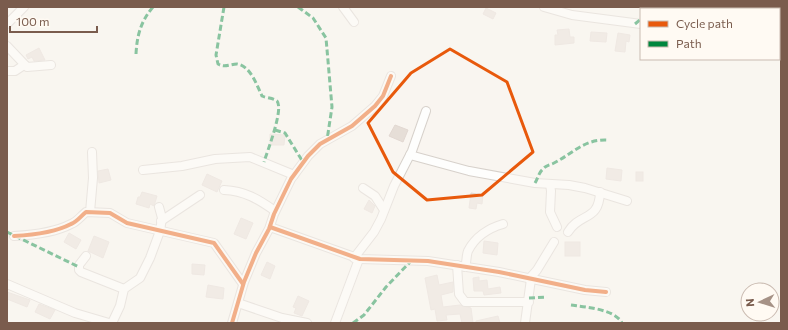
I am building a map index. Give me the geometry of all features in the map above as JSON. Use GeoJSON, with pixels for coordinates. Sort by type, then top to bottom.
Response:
{"type":"FeatureCollection","features":[{"type":"Feature","properties":{"kind":"street"},"geometry":{"type":"LineString","coordinates":[[7,24],[24,7]]}},
{"type":"Feature","properties":{"kind":"street"},"geometry":{"type":"LineString","coordinates":[[343,7],[354,22]]}},
{"type":"Feature","properties":{"kind":"street"},"geometry":{"type":"LineString","coordinates":[[544,7],[572,15],[640,24]]}},
{"type":"Feature","properties":{"kind":"street"},"geometry":{"type":"LineString","coordinates":[[7,46],[24,65],[31,68],[51,65]]}},
{"type":"Feature","properties":{"kind":"street"},"geometry":{"type":"LineString","coordinates":[[7,71],[16,71],[24,65]]}},
{"type":"Feature","properties":{"kind":"street"},"geometry":{"type":"LineString","coordinates":[[232,323],[243,284],[256,253],[270,227],[275,212],[294,175],[308,156],[320,144],[352,126],[375,106],[384,96],[391,76]]}},
{"type":"Feature","properties":{"kind":"street"},"geometry":{"type":"LineString","coordinates":[[335,323],[356,258],[374,232],[394,186],[410,155],[426,111]]}},
{"type":"Feature","properties":{"kind":"street"},"geometry":{"type":"LineString","coordinates":[[90,212],[93,178],[92,152]]}},
{"type":"Feature","properties":{"kind":"street"},"geometry":{"type":"LineString","coordinates":[[410,155],[469,171],[550,184],[569,185],[600,192],[627,201]]}},
{"type":"Feature","properties":{"kind":"street"},"geometry":{"type":"LineString","coordinates":[[143,170],[182,166],[215,159],[250,157],[294,175]]}},
{"type":"Feature","properties":{"kind":"street"},"geometry":{"type":"LineString","coordinates":[[550,184],[550,212],[557,227]]}},
{"type":"Feature","properties":{"kind":"street"},"geometry":{"type":"LineString","coordinates":[[363,188],[375,196],[384,210]]}},
{"type":"Feature","properties":{"kind":"street"},"geometry":{"type":"LineString","coordinates":[[224,190],[238,191],[250,195],[275,212]]}},
{"type":"Feature","properties":{"kind":"street"},"geometry":{"type":"LineString","coordinates":[[568,232],[573,225],[597,209],[600,192]]}},
{"type":"Feature","properties":{"kind":"street"},"geometry":{"type":"LineString","coordinates":[[161,221],[200,195]]}},
{"type":"Feature","properties":{"kind":"street"},"geometry":{"type":"LineString","coordinates":[[112,323],[120,306],[124,289],[142,274],[160,231],[161,221],[159,207]]}},
{"type":"Feature","properties":{"kind":"street"},"geometry":{"type":"LineString","coordinates":[[14,236],[28,235],[64,228],[73,224],[86,212],[110,213],[127,223],[214,243],[243,284]]}},
{"type":"Feature","properties":{"kind":"street"},"geometry":{"type":"LineString","coordinates":[[465,267],[469,250],[479,237],[488,229],[503,224]]}},
{"type":"Feature","properties":{"kind":"street"},"geometry":{"type":"LineString","coordinates":[[270,227],[356,258],[377,261],[408,259],[465,267],[606,292]]}},
{"type":"Feature","properties":{"kind":"street"},"geometry":{"type":"LineString","coordinates":[[525,323],[529,302],[530,279],[554,242]]}},
{"type":"Feature","properties":{"kind":"street"},"geometry":{"type":"LineString","coordinates":[[86,256],[79,265],[79,270],[124,289]]}},
{"type":"Feature","properties":{"kind":"street"},"geometry":{"type":"LineString","coordinates":[[456,266],[460,294],[464,302],[529,302]]}},
{"type":"Feature","properties":{"kind":"street"},"geometry":{"type":"LineString","coordinates":[[7,284],[75,312],[109,323]]}},
{"type":"Feature","properties":{"kind":"street"},"geometry":{"type":"LineString","coordinates":[[238,303],[282,318],[307,323]]}},
{"type":"Feature","properties":{"kind":"highlighted area"},"geometry":{"type":"Polygon","coordinates":[[[450,49],[507,82],[533,152],[482,195],[427,200],[393,172],[368,123],[411,73],[450,49]]]}},
{"type":"Feature","properties":{"kind":"building"},"geometry":{"type":"Polygon","coordinates":[[[486,8],[496,13],[493,19],[483,14],[486,8]]]}},
{"type":"Feature","properties":{"kind":"building"},"geometry":{"type":"Polygon","coordinates":[[[569,29],[570,37],[574,37],[574,43],[555,45],[555,35],[558,35],[557,30],[569,29]]]}},
{"type":"Feature","properties":{"kind":"building"},"geometry":{"type":"Polygon","coordinates":[[[591,32],[607,33],[606,42],[590,41],[591,32]]]}},
{"type":"Feature","properties":{"kind":"building"},"geometry":{"type":"Polygon","coordinates":[[[618,33],[630,35],[629,42],[626,41],[625,52],[615,51],[618,33]]]}},
{"type":"Feature","properties":{"kind":"building"},"geometry":{"type":"Polygon","coordinates":[[[39,48],[45,60],[34,61],[32,57],[28,59],[26,55],[39,48]]]}},
{"type":"Feature","properties":{"kind":"building"},"geometry":{"type":"Polygon","coordinates":[[[395,125],[408,130],[403,142],[389,136],[395,125]]]}},
{"type":"Feature","properties":{"kind":"building"},"geometry":{"type":"Polygon","coordinates":[[[270,134],[285,135],[284,145],[270,145],[270,134]]]}},
{"type":"Feature","properties":{"kind":"building"},"geometry":{"type":"Polygon","coordinates":[[[607,168],[622,170],[621,181],[606,179],[607,168]]]}},
{"type":"Feature","properties":{"kind":"building"},"geometry":{"type":"Polygon","coordinates":[[[108,169],[111,180],[99,183],[98,171],[108,169]]]}},
{"type":"Feature","properties":{"kind":"building"},"geometry":{"type":"Polygon","coordinates":[[[636,172],[643,172],[643,181],[636,181],[636,172]]]}},
{"type":"Feature","properties":{"kind":"building"},"geometry":{"type":"Polygon","coordinates":[[[207,174],[222,181],[217,192],[202,185],[207,174]]]}},
{"type":"Feature","properties":{"kind":"building"},"geometry":{"type":"Polygon","coordinates":[[[142,192],[157,196],[154,206],[150,204],[149,208],[136,204],[138,197],[140,197],[142,192]]]}},
{"type":"Feature","properties":{"kind":"building"},"geometry":{"type":"Polygon","coordinates":[[[471,193],[483,195],[482,204],[477,203],[476,209],[469,208],[471,193]]]}},
{"type":"Feature","properties":{"kind":"building"},"geometry":{"type":"Polygon","coordinates":[[[369,200],[375,206],[372,213],[364,209],[369,200]]]}},
{"type":"Feature","properties":{"kind":"building"},"geometry":{"type":"Polygon","coordinates":[[[241,218],[253,223],[246,239],[234,234],[241,218]]]}},
{"type":"Feature","properties":{"kind":"building"},"geometry":{"type":"Polygon","coordinates":[[[69,233],[81,240],[76,249],[64,242],[69,233]]]}},
{"type":"Feature","properties":{"kind":"building"},"geometry":{"type":"Polygon","coordinates":[[[94,236],[109,242],[103,258],[88,251],[94,236]]]}},
{"type":"Feature","properties":{"kind":"building"},"geometry":{"type":"Polygon","coordinates":[[[484,241],[498,243],[497,255],[483,253],[484,241]]]}},
{"type":"Feature","properties":{"kind":"building"},"geometry":{"type":"Polygon","coordinates":[[[565,242],[580,242],[580,256],[565,256],[565,242]]]}},
{"type":"Feature","properties":{"kind":"building"},"geometry":{"type":"Polygon","coordinates":[[[267,262],[275,266],[270,279],[261,275],[267,262]]]}},
{"type":"Feature","properties":{"kind":"building"},"geometry":{"type":"Polygon","coordinates":[[[192,264],[205,265],[204,275],[192,274],[192,264]]]}},
{"type":"Feature","properties":{"kind":"building"},"geometry":{"type":"Polygon","coordinates":[[[437,275],[439,285],[453,282],[453,292],[441,295],[443,307],[460,305],[471,308],[473,323],[462,323],[460,314],[446,315],[447,320],[437,321],[435,309],[431,310],[425,278],[437,275]]]}},
{"type":"Feature","properties":{"kind":"building"},"geometry":{"type":"Polygon","coordinates":[[[479,277],[479,281],[487,280],[488,289],[500,287],[501,293],[484,295],[483,291],[474,291],[473,278],[479,277]]]}},
{"type":"Feature","properties":{"kind":"building"},"geometry":{"type":"Polygon","coordinates":[[[208,285],[224,288],[223,299],[206,297],[208,285]]]}},
{"type":"Feature","properties":{"kind":"building"},"geometry":{"type":"Polygon","coordinates":[[[7,292],[30,300],[27,307],[7,299],[7,292]]]}},
{"type":"Feature","properties":{"kind":"building"},"geometry":{"type":"Polygon","coordinates":[[[298,296],[309,301],[302,316],[294,313],[296,308],[293,307],[298,296]]]}},
{"type":"Feature","properties":{"kind":"building"},"geometry":{"type":"Polygon","coordinates":[[[39,304],[55,310],[50,319],[35,312],[39,304]]]}},
{"type":"Feature","properties":{"kind":"building"},"geometry":{"type":"Polygon","coordinates":[[[498,316],[500,323],[476,323],[476,321],[498,316]]]}},
{"type":"Feature","properties":{"kind":"marked path"},"geometry":{"type":"LineString","coordinates":[[136,54],[140,29],[145,18],[153,7]]}},
{"type":"Feature","properties":{"kind":"marked path"},"geometry":{"type":"LineString","coordinates":[[224,7],[216,55],[218,64],[223,66],[237,64],[246,68],[253,77],[262,96],[277,101],[279,106],[277,121],[264,162]]}},
{"type":"Feature","properties":{"kind":"marked path"},"geometry":{"type":"LineString","coordinates":[[298,7],[313,18],[326,38],[332,107],[327,140]]}},
{"type":"Feature","properties":{"kind":"marked path"},"geometry":{"type":"LineString","coordinates":[[635,24],[640,20]]}},
{"type":"Feature","properties":{"kind":"marked path"},"geometry":{"type":"LineString","coordinates":[[275,130],[285,133],[303,162]]}},
{"type":"Feature","properties":{"kind":"marked path"},"geometry":{"type":"LineString","coordinates":[[535,183],[540,172],[545,167],[585,144],[599,140],[607,140]]}},
{"type":"Feature","properties":{"kind":"marked path"},"geometry":{"type":"LineString","coordinates":[[7,232],[79,267]]}},
{"type":"Feature","properties":{"kind":"marked path"},"geometry":{"type":"LineString","coordinates":[[353,323],[364,315],[386,287],[412,260]]}},
{"type":"Feature","properties":{"kind":"marked path"},"geometry":{"type":"LineString","coordinates":[[529,298],[547,297]]}},
{"type":"Feature","properties":{"kind":"marked path"},"geometry":{"type":"LineString","coordinates":[[571,305],[606,312],[618,318],[622,323]]}},
{"type":"Feature","properties":{"kind":"cycle path"},"geometry":{"type":"LineString","coordinates":[[232,323],[244,282],[291,179],[308,156],[320,144],[352,126],[375,106],[383,96],[391,76]]}},
{"type":"Feature","properties":{"kind":"cycle path"},"geometry":{"type":"LineString","coordinates":[[14,236],[58,230],[75,222],[86,212],[110,213],[127,223],[214,243],[243,284]]}},
{"type":"Feature","properties":{"kind":"cycle path"},"geometry":{"type":"LineString","coordinates":[[270,227],[360,259],[428,261],[499,272],[585,290],[606,292]]}}]}
